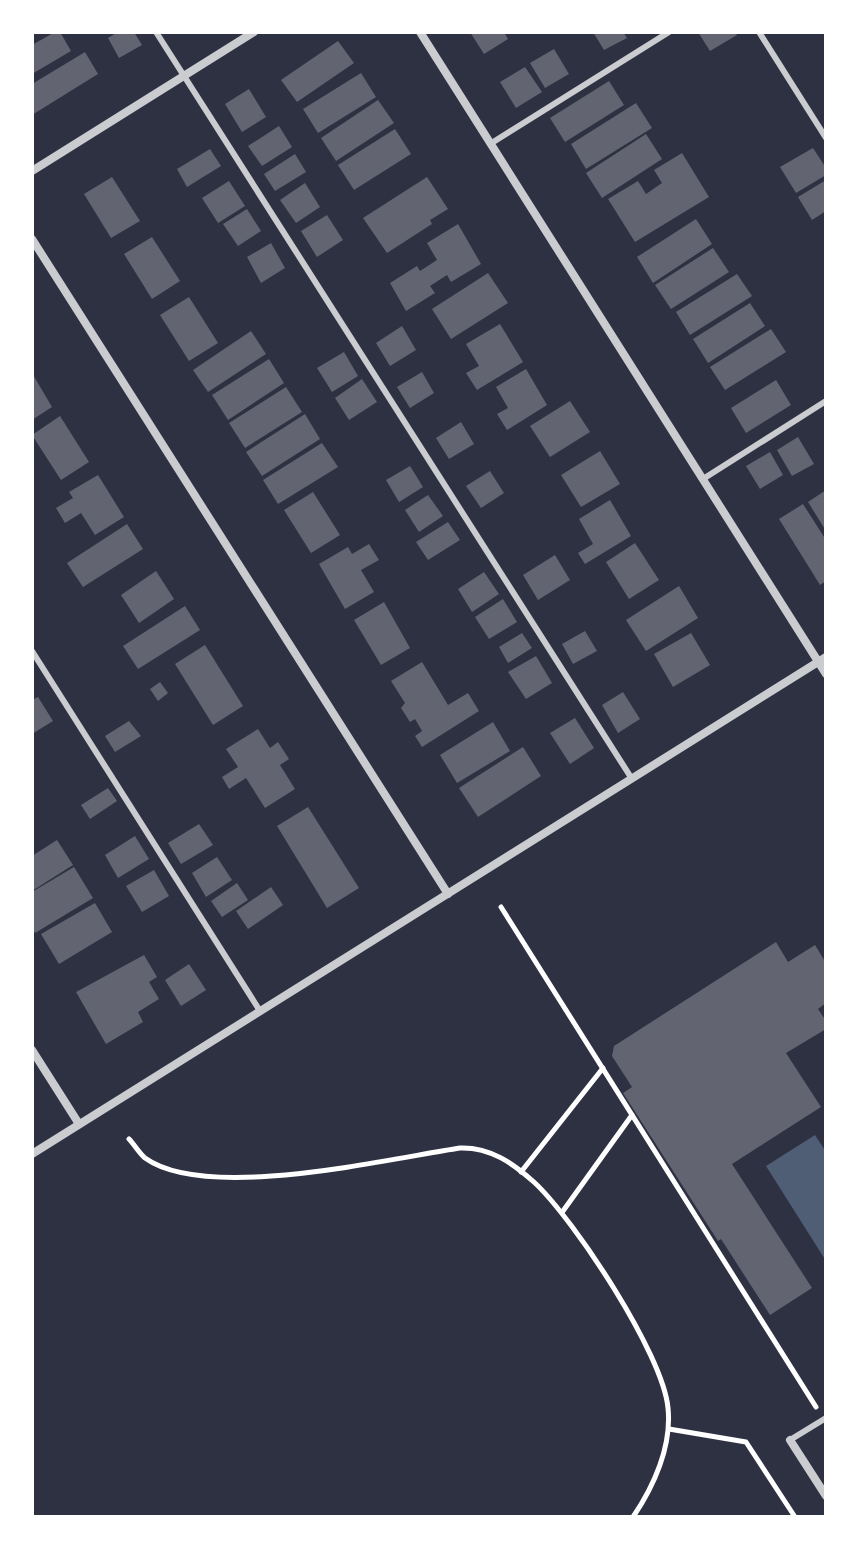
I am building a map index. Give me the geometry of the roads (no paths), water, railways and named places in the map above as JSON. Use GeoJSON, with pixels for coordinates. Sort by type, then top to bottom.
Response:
{"type":"FeatureCollection","features":[{"type":"Feature","properties":{"kind":"street"},"geometry":{"type":"LineString","coordinates":[[32,171],[254,32]]}},
{"type":"Feature","properties":{"kind":"street"},"geometry":{"type":"LineString","coordinates":[[420,32],[703,479],[822,660],[826,674]]}},
{"type":"Feature","properties":{"kind":"street"},"geometry":{"type":"LineString","coordinates":[[32,239],[448,894]]}},
{"type":"Feature","properties":{"kind":"street"},"geometry":{"type":"LineString","coordinates":[[32,1154],[822,660]]}},
{"type":"Feature","properties":{"kind":"street"},"geometry":{"type":"LineString","coordinates":[[32,1050],[79,1124]]}},
{"type":"Feature","properties":{"kind":"street"},"geometry":{"type":"LineString","coordinates":[[790,1440],[826,1496]]}},
{"type":"Feature","properties":{"kind":"lane"},"geometry":{"type":"LineString","coordinates":[[156,32],[632,779]]}},
{"type":"Feature","properties":{"kind":"lane"},"geometry":{"type":"LineString","coordinates":[[490,144],[669,32]]}},
{"type":"Feature","properties":{"kind":"lane"},"geometry":{"type":"LineString","coordinates":[[759,32],[826,138]]}},
{"type":"Feature","properties":{"kind":"lane"},"geometry":{"type":"LineString","coordinates":[[703,479],[826,401]]}},
{"type":"Feature","properties":{"kind":"lane"},"geometry":{"type":"LineString","coordinates":[[32,651],[260,1011]]}},
{"type":"Feature","properties":{"kind":"lane"},"geometry":{"type":"LineString","coordinates":[[790,1440],[823,1416]]}},
{"type":"Feature","properties":{"kind":"water"},"geometry":{"type":"Polygon","coordinates":[[[815,1135],[826,1152],[826,1261],[766,1166],[815,1135]]]}}]}
